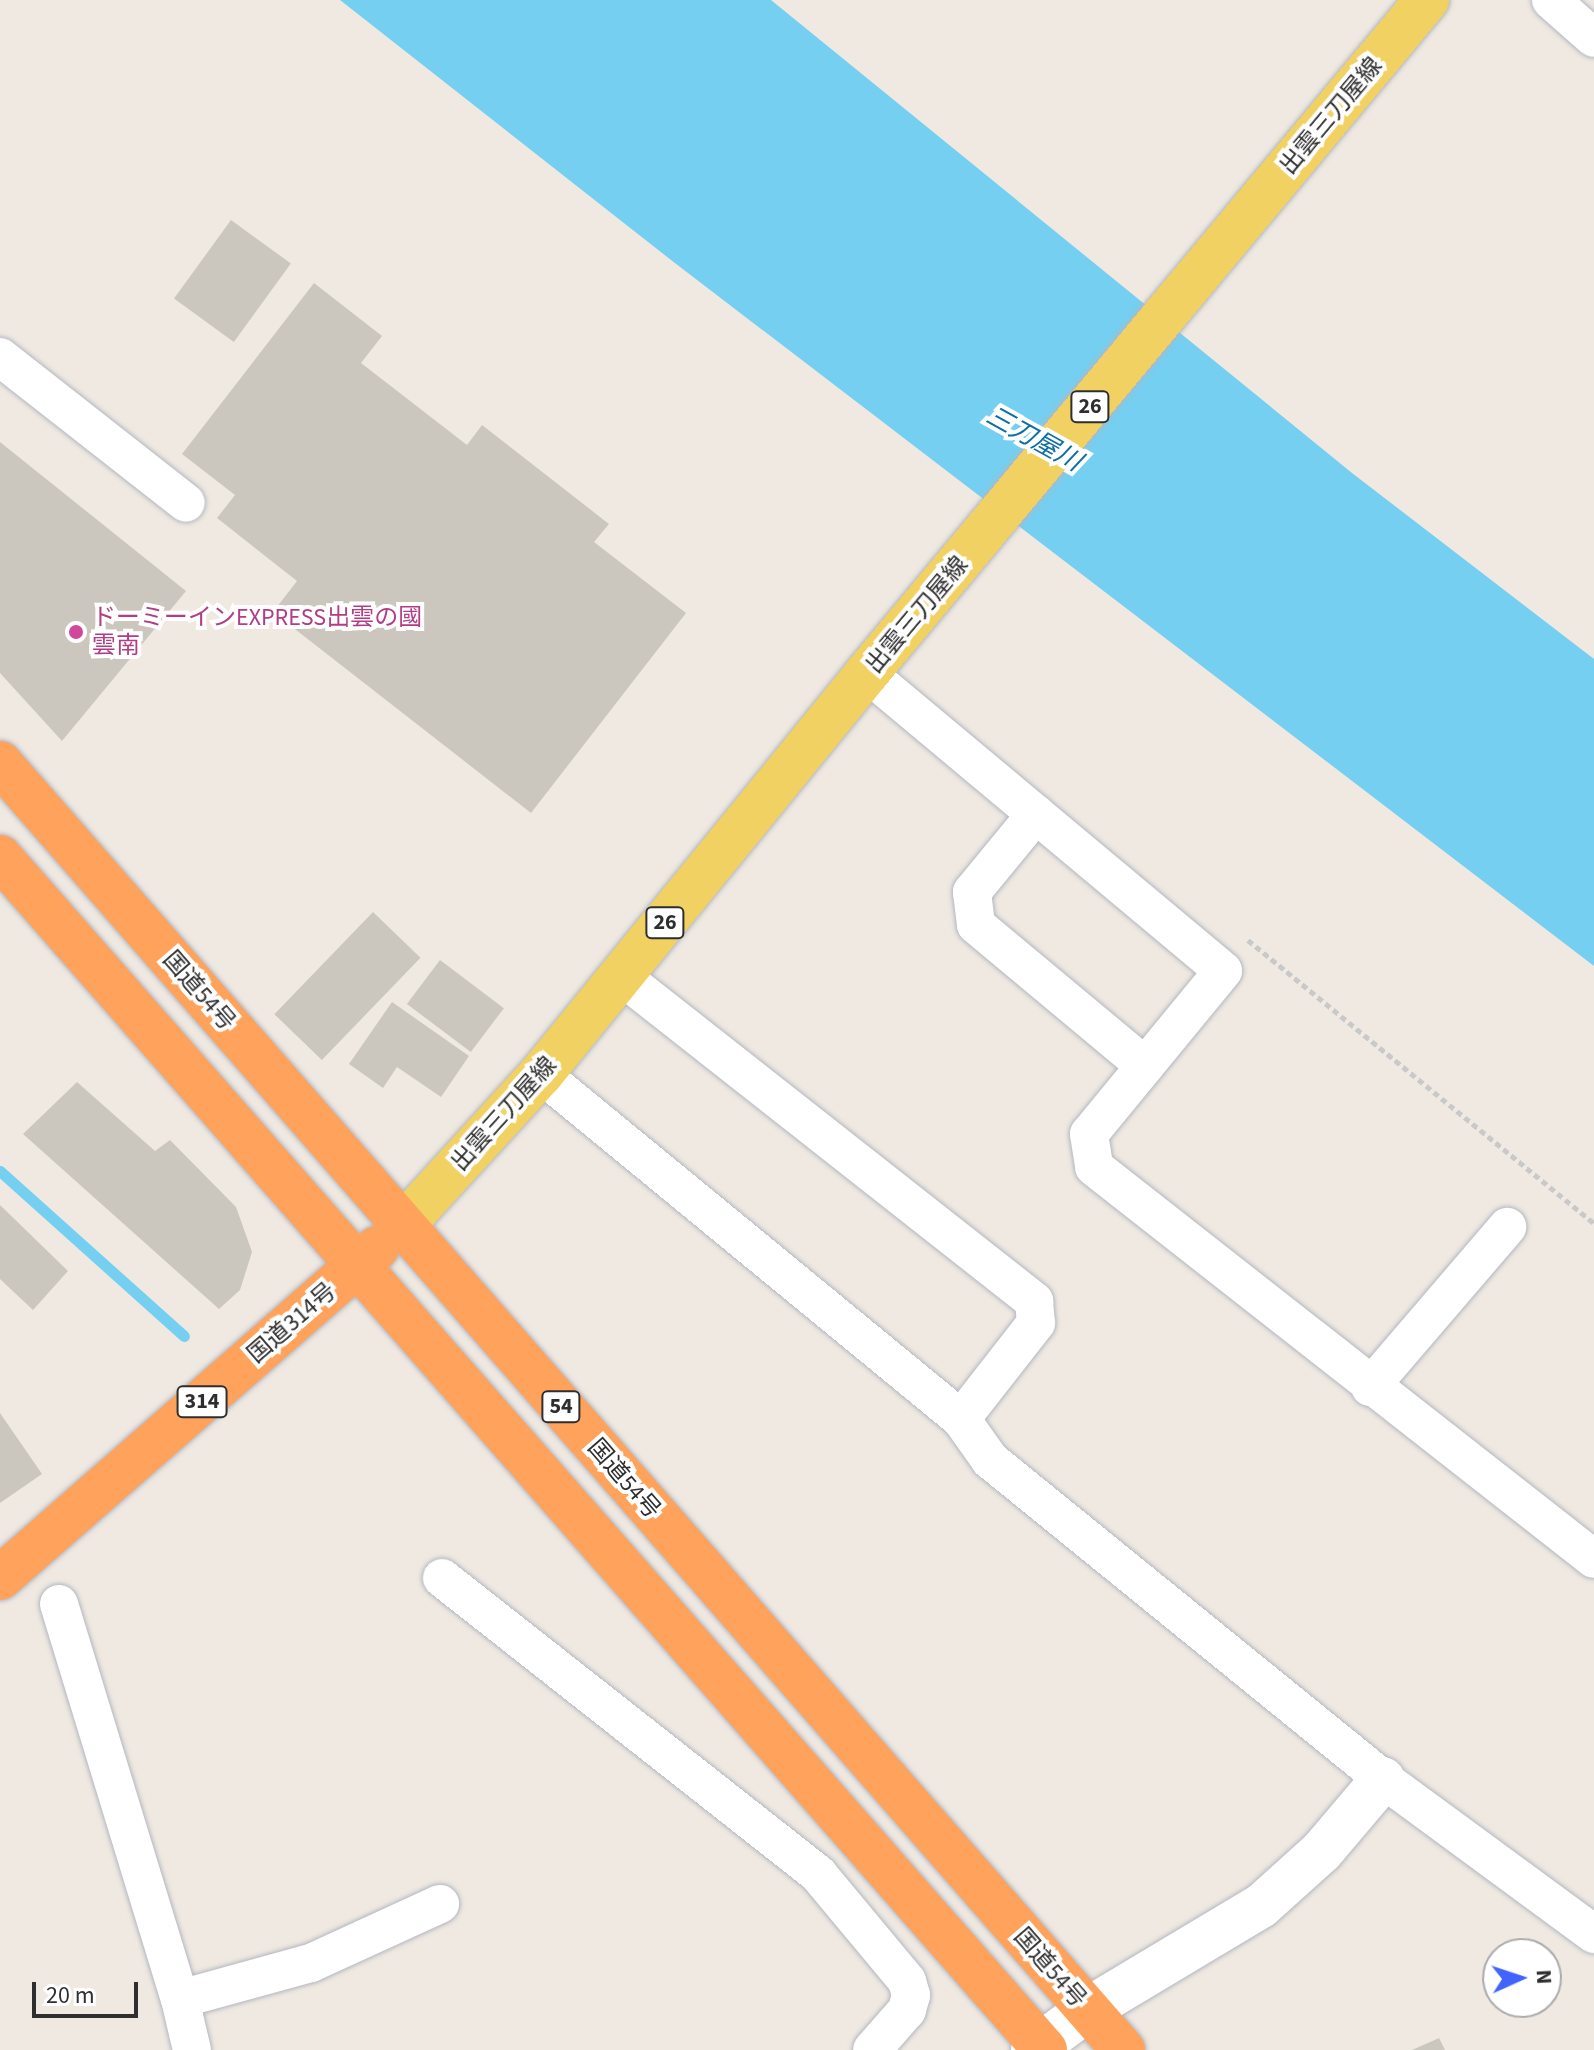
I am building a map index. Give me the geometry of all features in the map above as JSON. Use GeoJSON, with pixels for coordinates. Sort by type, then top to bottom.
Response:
{"type":"FeatureCollection","features":[{"type":"Feature","properties":{"kind":"highway","name":"国道54号"},"geometry":{"type":"LineString","coordinates":[[0,763],[1123,2050]]}},
{"type":"Feature","properties":{"kind":"highway","name":"54"},"geometry":{"type":"LineString","coordinates":[[0,857],[1040,2048]]}},
{"type":"Feature","properties":{"kind":"highway","name":"国道314号"},"geometry":{"type":"LineString","coordinates":[[0,1578],[403,1225]]}},
{"type":"Feature","properties":{"kind":"main road","name":"出雲三刀屋線"},"geometry":{"type":"LineString","coordinates":[[403,1225],[541,1074],[867,673],[920,615],[1427,0]]}},
{"type":"Feature","properties":{"kind":"street"},"geometry":{"type":"LineString","coordinates":[[1551,0],[1594,38]]}},
{"type":"Feature","properties":{"kind":"street"},"geometry":{"type":"LineString","coordinates":[[0,357],[186,503]]}},
{"type":"Feature","properties":{"kind":"street"},"geometry":{"type":"LineString","coordinates":[[867,673],[1223,971],[1089,1134],[1094,1167],[1370,1387],[1594,1559]]}},
{"type":"Feature","properties":{"kind":"street"},"geometry":{"type":"LineString","coordinates":[[1036,814],[972,892],[976,925],[1145,1066]]}},
{"type":"Feature","properties":{"kind":"street"},"geometry":{"type":"LineString","coordinates":[[621,976],[1034,1301],[1036,1323],[961,1419]]}},
{"type":"Feature","properties":{"kind":"street"},"geometry":{"type":"LineString","coordinates":[[541,1074],[961,1419],[990,1460],[1383,1779],[1586,1917]]}},
{"type":"Feature","properties":{"kind":"street"},"geometry":{"type":"LineString","coordinates":[[1370,1387],[1507,1227]]}},
{"type":"Feature","properties":{"kind":"street"},"geometry":{"type":"LineString","coordinates":[[442,1578],[818,1874],[907,1981],[911,1995],[907,2010],[872,2050]]}},
{"type":"Feature","properties":{"kind":"street"},"geometry":{"type":"LineString","coordinates":[[59,1604],[180,1999],[192,2050]]}},
{"type":"Feature","properties":{"kind":"street"},"geometry":{"type":"LineString","coordinates":[[1040,2048],[1087,2010],[1261,1906],[1322,1851],[1383,1779]]}},
{"type":"Feature","properties":{"kind":"street"},"geometry":{"type":"LineString","coordinates":[[180,1999],[311,1963],[440,1904]]}},
{"type":"Feature","properties":{"kind":"path"},"geometry":{"type":"LineString","coordinates":[[1236,930],[1594,1223]]}},
{"type":"Feature","properties":{"kind":"water","name":"三刀屋川"},"geometry":{"type":"Polygon","coordinates":[[[340,0],[771,0],[1352,473],[1594,659],[1594,966],[671,260],[340,0]]]}},
{"type":"Feature","properties":{"kind":"building"},"geometry":{"type":"Polygon","coordinates":[[[231,220],[291,263],[234,342],[174,298],[231,220]]]}},
{"type":"Feature","properties":{"kind":"building"},"geometry":{"type":"Polygon","coordinates":[[[314,283],[382,336],[361,363],[467,445],[482,425],[609,524],[594,542],[686,613],[531,813],[273,612],[297,581],[217,518],[235,495],[182,454],[314,283]]]}},
{"type":"Feature","properties":{"kind":"building","name":"ドーミーインEXPRESS出雲の國 雲南"},"geometry":{"type":"Polygon","coordinates":[[[0,442],[186,591],[62,741],[0,673],[0,442]]]}},
{"type":"Feature","properties":{"kind":"building"},"geometry":{"type":"Polygon","coordinates":[[[373,912],[420,958],[322,1060],[274,1014],[373,912]]]}},
{"type":"Feature","properties":{"kind":"building"},"geometry":{"type":"Polygon","coordinates":[[[440,960],[504,1008],[471,1052],[407,1004],[440,960]]]}},
{"type":"Feature","properties":{"kind":"building"},"geometry":{"type":"Polygon","coordinates":[[[392,1002],[469,1056],[441,1097],[397,1067],[383,1088],[349,1064],[392,1002]]]}},
{"type":"Feature","properties":{"kind":"building"},"geometry":{"type":"Polygon","coordinates":[[[77,1082],[155,1151],[170,1140],[236,1207],[252,1252],[240,1290],[219,1309],[23,1134],[77,1082]]]}},
{"type":"Feature","properties":{"kind":"building"},"geometry":{"type":"Polygon","coordinates":[[[0,1205],[68,1271],[33,1310],[0,1279],[0,1205]]]}},
{"type":"Feature","properties":{"kind":"building"},"geometry":{"type":"Polygon","coordinates":[[[0,1413],[42,1474],[0,1503],[0,1413]]]}},
{"type":"Feature","properties":{"kind":"building"},"geometry":{"type":"Polygon","coordinates":[[[1439,2038],[1445,2050],[1412,2050],[1439,2038]]]}},
{"type":"Feature","properties":{"kind":"waterway"},"geometry":{"type":"LineString","coordinates":[[0,1171],[184,1336]]}},
{"type":"Feature","properties":{"kind":"place","name":"ドーミーインEXPRESS出雲の國 雲南"},"geometry":{"type":"Point","coordinates":[76,632]}}]}
